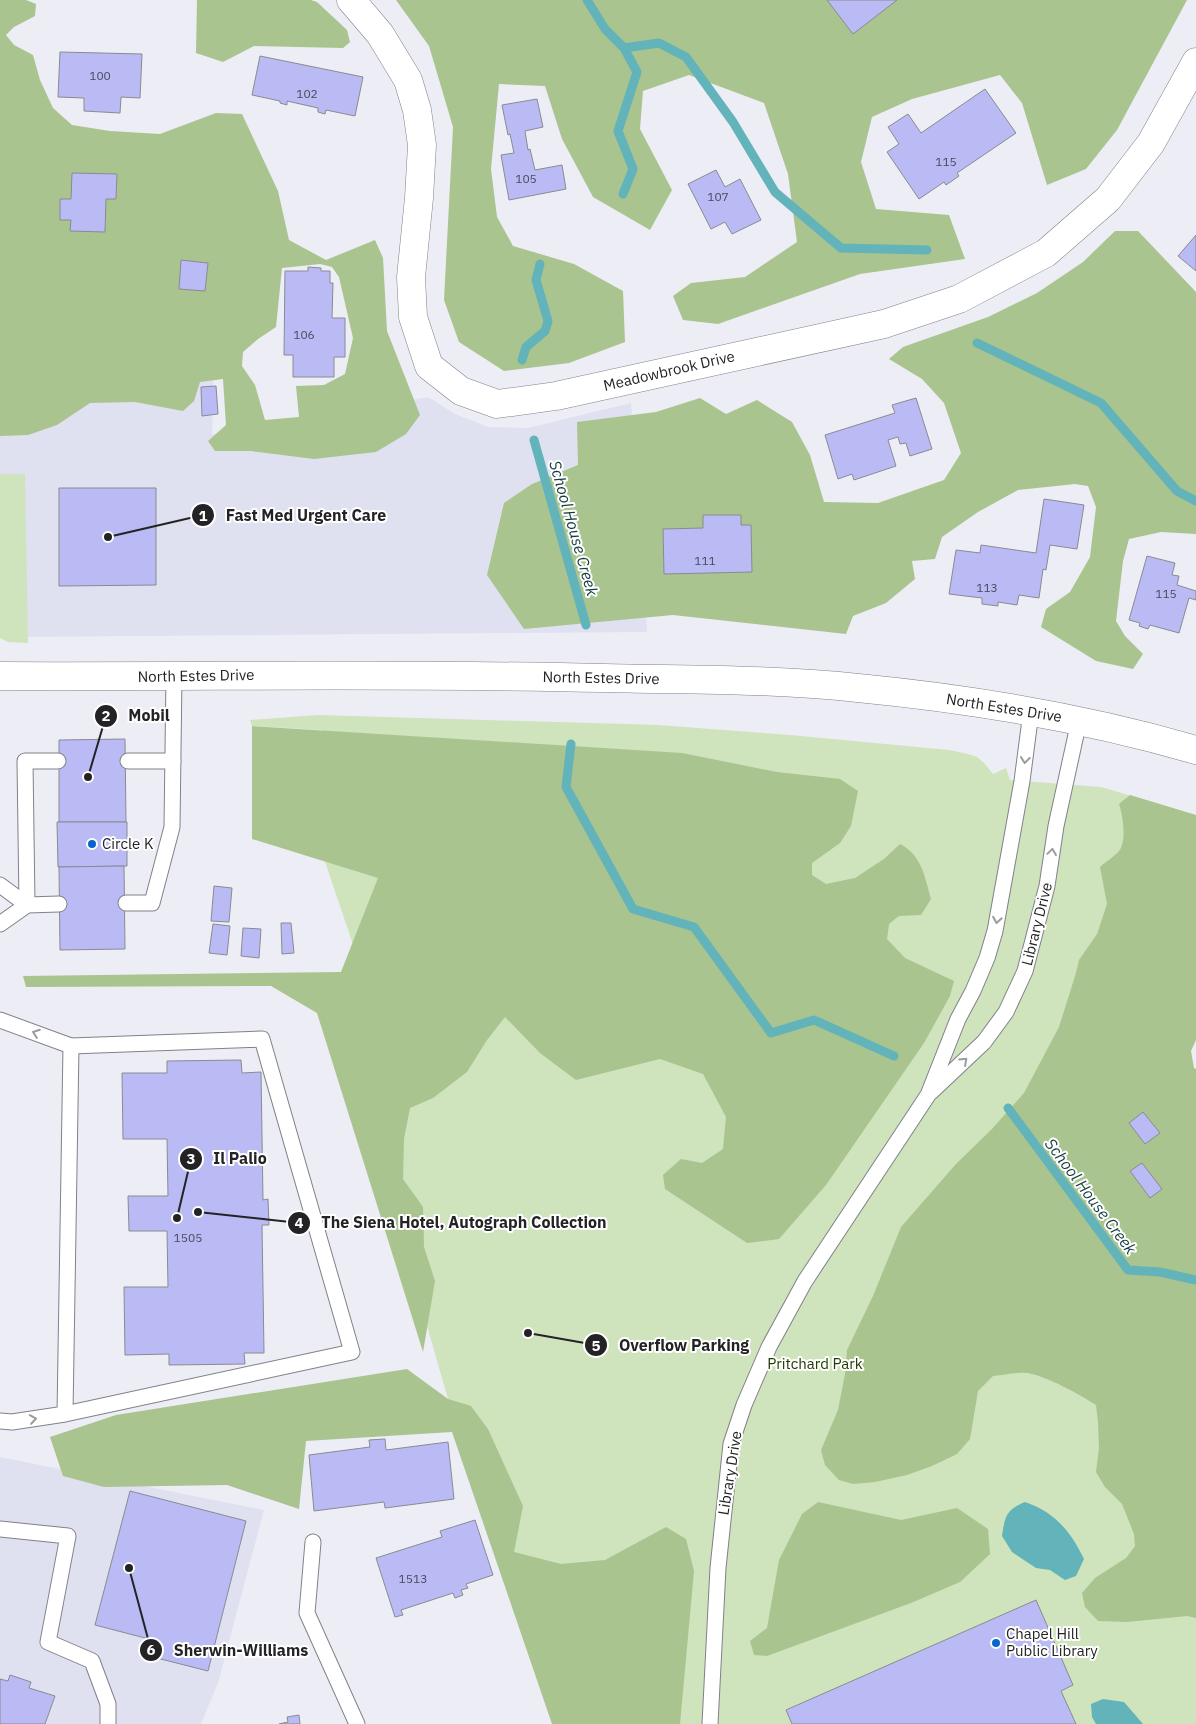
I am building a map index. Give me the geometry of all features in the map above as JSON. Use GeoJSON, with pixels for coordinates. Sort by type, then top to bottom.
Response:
{"type":"FeatureCollection","features":[{"type":"Feature","properties":{"kind":"street","name":"Meadowbrook Drive"},"geometry":{"type":"LineString","coordinates":[[350,0],[380,34],[408,80],[417,110],[422,145],[411,278],[413,317],[429,366],[461,391],[497,404],[556,396],[884,324],[959,299],[1046,253],[1108,199],[1151,143],[1196,62]]}},
{"type":"Feature","properties":{"kind":"street","name":"North Estes Drive"},"geometry":{"type":"LineString","coordinates":[[0,676],[508,676],[734,681],[856,688],[1031,712],[1079,721],[1196,750]]}},
{"type":"Feature","properties":{"kind":"lane"},"geometry":{"type":"LineString","coordinates":[[126,903],[152,903],[172,827],[174,676]]}},
{"type":"Feature","properties":{"kind":"lane","name":"Library Drive"},"geometry":{"type":"LineString","coordinates":[[710,1724],[719,1558],[731,1444],[744,1405],[768,1347],[805,1281],[928,1095],[958,1019],[973,991],[987,958],[995,931],[1022,780],[1031,712]]}},
{"type":"Feature","properties":{"kind":"lane","name":"Library Drive"},"geometry":{"type":"LineString","coordinates":[[928,1095],[984,1042],[1006,1012],[1025,971],[1047,886],[1056,826],[1079,721]]}},
{"type":"Feature","properties":{"kind":"lane"},"geometry":{"type":"LineString","coordinates":[[27,905],[25,761],[58,761]]}},
{"type":"Feature","properties":{"kind":"lane"},"geometry":{"type":"LineString","coordinates":[[128,761],[173,761]]}},
{"type":"Feature","properties":{"kind":"lane"},"geometry":{"type":"LineString","coordinates":[[0,885],[27,905]]}},
{"type":"Feature","properties":{"kind":"lane"},"geometry":{"type":"LineString","coordinates":[[0,924],[27,905],[59,904]]}},
{"type":"Feature","properties":{"kind":"lane"},"geometry":{"type":"LineString","coordinates":[[0,1020],[72,1046],[262,1040],[352,1352],[65,1414],[12,1422],[0,1421]]}},
{"type":"Feature","properties":{"kind":"lane"},"geometry":{"type":"LineString","coordinates":[[65,1414],[72,1046]]}},
{"type":"Feature","properties":{"kind":"lane"},"geometry":{"type":"LineString","coordinates":[[0,1529],[68,1536],[48,1642],[92,1662],[108,1704],[108,1724]]}},
{"type":"Feature","properties":{"kind":"lane"},"geometry":{"type":"LineString","coordinates":[[313,1542],[307,1614],[357,1724]]}},
{"type":"Feature","properties":{"kind":"shaded area"},"geometry":{"type":"Polygon","coordinates":[[[0,341],[214,347],[212,435],[428,397],[455,414],[488,427],[528,428],[631,403],[647,632],[12,637],[0,621],[0,341]]]}},
{"type":"Feature","properties":{"kind":"shaded area"},"geometry":{"type":"Polygon","coordinates":[[[0,1457],[264,1510],[218,1683],[201,1724],[0,1724],[0,1457]]]}},
{"type":"Feature","properties":{"kind":"green space"},"geometry":{"type":"Polygon","coordinates":[[[0,0],[26,0],[36,4],[35,16],[14,27],[6,35],[14,45],[33,55],[40,80],[53,108],[72,125],[110,131],[160,134],[216,113],[242,114],[278,191],[289,240],[326,260],[375,240],[383,258],[387,331],[420,415],[406,434],[376,452],[314,459],[251,451],[215,451],[208,441],[226,425],[223,379],[200,382],[194,401],[183,411],[135,402],[90,403],[57,425],[28,435],[0,436],[0,0]],[[320,264],[282,268],[276,327],[243,352],[242,366],[255,385],[265,420],[299,417],[296,386],[324,385],[345,374],[353,338],[339,277],[332,267],[320,264]]]}},
{"type":"Feature","properties":{"kind":"green space"},"geometry":{"type":"Polygon","coordinates":[[[197,0],[311,0],[317,2],[347,30],[350,42],[343,48],[254,46],[223,62],[196,53],[197,0]]]}},
{"type":"Feature","properties":{"kind":"green space"},"geometry":{"type":"Polygon","coordinates":[[[396,0],[1187,0],[1117,130],[1086,169],[1047,185],[1022,103],[1000,75],[912,99],[872,117],[861,162],[876,209],[949,215],[965,259],[860,274],[718,324],[683,320],[673,296],[691,283],[745,277],[797,242],[788,174],[764,103],[689,75],[643,91],[640,129],[672,190],[650,230],[593,197],[562,139],[545,86],[499,84],[491,169],[497,217],[513,246],[574,264],[623,291],[625,342],[569,363],[504,371],[459,342],[444,300],[453,127],[429,46],[396,0]]]}},
{"type":"Feature","properties":{"kind":"green space"},"geometry":{"type":"Polygon","coordinates":[[[1115,231],[1138,231],[1196,292],[1196,534],[1161,532],[1129,539],[1123,561],[1116,621],[1125,636],[1143,654],[1133,669],[1096,661],[1041,627],[1046,609],[1070,592],[1090,557],[1096,507],[1088,486],[1075,484],[1018,490],[978,512],[942,537],[935,559],[912,561],[915,579],[886,603],[853,616],[846,634],[673,615],[524,629],[487,575],[504,503],[532,484],[578,465],[577,422],[656,412],[700,398],[726,414],[757,400],[792,422],[810,455],[824,502],[878,503],[944,480],[961,453],[944,403],[922,379],[889,359],[903,347],[988,317],[1037,293],[1083,262],[1115,231]]]}},
{"type":"Feature","properties":{"kind":"green space"},"geometry":{"type":"Polygon","coordinates":[[[0,474],[25,474],[28,643],[8,642],[0,638],[0,474]]]}},
{"type":"Feature","properties":{"kind":"green space","name":"Pritchard Park"},"geometry":{"type":"Polygon","coordinates":[[[318,715],[658,725],[949,750],[977,757],[993,774],[1006,768],[1010,780],[1101,787],[1196,815],[1071,1112],[1196,1251],[1196,1724],[555,1724],[448,1399],[386,1183],[361,968],[317,838],[322,730],[252,726],[250,720],[318,715]]]}},
{"type":"Feature","properties":{"kind":"green space"},"geometry":{"type":"Polygon","coordinates":[[[252,726],[682,753],[777,772],[840,779],[858,791],[851,826],[840,843],[812,863],[812,875],[826,884],[855,878],[884,859],[900,844],[913,854],[922,868],[931,899],[921,915],[899,916],[889,924],[887,939],[905,958],[954,981],[950,996],[924,1043],[826,1185],[779,1239],[747,1243],[665,1189],[663,1175],[681,1159],[702,1163],[723,1149],[726,1117],[703,1074],[660,1059],[576,1080],[540,1053],[505,1017],[487,1040],[467,1072],[433,1098],[410,1108],[404,1139],[403,1179],[423,1207],[424,1247],[435,1281],[423,1352],[317,1013],[271,986],[26,987],[23,976],[341,972],[378,878],[252,839],[252,726]]]}},
{"type":"Feature","properties":{"kind":"green space"},"geometry":{"type":"Polygon","coordinates":[[[1130,795],[1196,815],[1196,1040],[1191,1051],[1194,1068],[1196,1069],[1196,1618],[1187,1616],[1127,1622],[1098,1621],[1085,1607],[1082,1593],[1095,1578],[1126,1558],[1135,1546],[1134,1534],[1122,1504],[1105,1487],[1096,1472],[1099,1448],[1096,1405],[1081,1396],[1054,1382],[1028,1373],[993,1376],[978,1391],[970,1439],[957,1454],[907,1475],[875,1482],[853,1484],[839,1480],[825,1465],[821,1450],[838,1410],[845,1374],[847,1350],[873,1296],[901,1227],[956,1164],[992,1129],[1024,1093],[1059,1027],[1079,960],[1097,934],[1107,904],[1100,867],[1117,853],[1121,847],[1124,828],[1119,804],[1130,795]]]}},
{"type":"Feature","properties":{"kind":"green space"},"geometry":{"type":"Polygon","coordinates":[[[407,1369],[448,1399],[471,1406],[488,1429],[523,1506],[514,1552],[561,1564],[605,1560],[666,1527],[686,1539],[694,1571],[680,1724],[552,1724],[452,1432],[306,1441],[299,1509],[227,1485],[104,1487],[63,1476],[50,1437],[116,1415],[407,1369]]]}},
{"type":"Feature","properties":{"kind":"green space"},"geometry":{"type":"Polygon","coordinates":[[[818,1502],[901,1520],[957,1508],[988,1529],[990,1554],[960,1582],[911,1603],[767,1656],[754,1655],[750,1641],[767,1628],[779,1560],[802,1514],[818,1502]]]}},
{"type":"Feature","properties":{"kind":"water"},"geometry":{"type":"Polygon","coordinates":[[[1025,1502],[1036,1506],[1053,1517],[1074,1540],[1084,1559],[1076,1576],[1065,1580],[1050,1570],[1036,1568],[1012,1552],[1002,1536],[1004,1523],[1010,1511],[1025,1502]]]}},
{"type":"Feature","properties":{"kind":"water"},"geometry":{"type":"Polygon","coordinates":[[[1103,1699],[1124,1702],[1143,1724],[1096,1724],[1092,1717],[1091,1704],[1103,1699]]]}},
{"type":"Feature","properties":{"kind":"building"},"geometry":{"type":"Polygon","coordinates":[[[827,0],[897,0],[853,34],[827,0]]]}},
{"type":"Feature","properties":{"kind":"building"},"geometry":{"type":"Polygon","coordinates":[[[60,52],[142,54],[140,98],[121,97],[120,113],[84,111],[84,98],[58,97],[60,52]]]}},
{"type":"Feature","properties":{"kind":"building"},"geometry":{"type":"Polygon","coordinates":[[[260,56],[363,77],[355,116],[326,110],[325,114],[318,112],[318,108],[287,101],[287,105],[280,103],[280,101],[252,95],[260,56]]]}},
{"type":"Feature","properties":{"kind":"building"},"geometry":{"type":"Polygon","coordinates":[[[985,89],[1016,133],[957,173],[959,176],[946,185],[944,182],[919,199],[887,152],[899,144],[888,127],[908,114],[921,133],[985,89]]]}},
{"type":"Feature","properties":{"kind":"building"},"geometry":{"type":"Polygon","coordinates":[[[537,99],[543,127],[525,131],[528,150],[530,149],[535,170],[562,165],[566,189],[509,200],[501,155],[514,153],[502,105],[537,99]]]}},
{"type":"Feature","properties":{"kind":"building"},"geometry":{"type":"Polygon","coordinates":[[[716,170],[725,187],[740,179],[761,220],[732,234],[725,222],[711,229],[688,184],[716,170]]]}},
{"type":"Feature","properties":{"kind":"building"},"geometry":{"type":"Polygon","coordinates":[[[72,173],[117,174],[116,199],[106,199],[105,232],[70,231],[71,220],[60,220],[60,199],[71,199],[72,173]]]}},
{"type":"Feature","properties":{"kind":"building"},"geometry":{"type":"Polygon","coordinates":[[[1196,235],[1196,271],[1178,256],[1196,235]]]}},
{"type":"Feature","properties":{"kind":"building"},"geometry":{"type":"Polygon","coordinates":[[[181,260],[208,263],[205,291],[179,289],[181,260]]]}},
{"type":"Feature","properties":{"kind":"building"},"geometry":{"type":"Polygon","coordinates":[[[308,267],[321,268],[321,271],[330,271],[330,283],[333,283],[332,318],[345,318],[345,357],[334,357],[334,377],[293,377],[293,355],[284,355],[285,271],[308,271],[308,267]]]}},
{"type":"Feature","properties":{"kind":"building"},"geometry":{"type":"Polygon","coordinates":[[[216,386],[218,414],[202,416],[201,387],[216,386]]]}},
{"type":"Feature","properties":{"kind":"building"},"geometry":{"type":"Polygon","coordinates":[[[916,398],[932,449],[910,456],[906,443],[900,444],[898,437],[888,440],[896,466],[854,480],[852,474],[838,479],[825,435],[895,413],[892,405],[916,398]]]}},
{"type":"Feature","properties":{"kind":"building"},"geometry":{"type":"Polygon","coordinates":[[[59,488],[156,488],[156,585],[59,586],[59,488]]]}},
{"type":"Feature","properties":{"kind":"building"},"geometry":{"type":"Polygon","coordinates":[[[1044,499],[1084,505],[1077,549],[1050,545],[1046,570],[1043,569],[1039,598],[1019,595],[1017,605],[998,602],[998,606],[982,604],[982,598],[949,594],[956,550],[980,553],[981,545],[1036,553],[1044,499]]]}},
{"type":"Feature","properties":{"kind":"building"},"geometry":{"type":"Polygon","coordinates":[[[703,515],[741,515],[741,525],[751,525],[752,572],[664,574],[663,529],[703,528],[703,515]]]}},
{"type":"Feature","properties":{"kind":"building"},"geometry":{"type":"Polygon","coordinates":[[[1147,556],[1175,563],[1172,575],[1179,576],[1177,585],[1196,591],[1196,600],[1189,598],[1179,633],[1150,625],[1148,629],[1139,626],[1140,623],[1129,620],[1147,556]]]}},
{"type":"Feature","properties":{"kind":"building"},"geometry":{"type":"Polygon","coordinates":[[[125,739],[126,822],[59,822],[59,740],[125,739]]]}},
{"type":"Feature","properties":{"kind":"building","name":"Circle K"},"geometry":{"type":"Polygon","coordinates":[[[57,822],[127,822],[127,866],[58,867],[57,822]]]}},
{"type":"Feature","properties":{"kind":"building"},"geometry":{"type":"Polygon","coordinates":[[[124,866],[125,949],[60,950],[59,867],[124,866]]]}},
{"type":"Feature","properties":{"kind":"building"},"geometry":{"type":"Polygon","coordinates":[[[214,886],[232,888],[229,922],[211,921],[214,886]]]}},
{"type":"Feature","properties":{"kind":"building"},"geometry":{"type":"Polygon","coordinates":[[[281,923],[291,923],[294,953],[282,954],[281,923]]]}},
{"type":"Feature","properties":{"kind":"building"},"geometry":{"type":"Polygon","coordinates":[[[213,924],[230,926],[227,955],[209,953],[213,924]]]}},
{"type":"Feature","properties":{"kind":"building"},"geometry":{"type":"Polygon","coordinates":[[[243,928],[261,929],[259,958],[241,956],[243,928]]]}},
{"type":"Feature","properties":{"kind":"building"},"geometry":{"type":"Polygon","coordinates":[[[241,1060],[242,1073],[261,1072],[263,1200],[268,1199],[269,1225],[262,1225],[264,1353],[244,1353],[245,1364],[169,1365],[169,1354],[125,1355],[124,1287],[168,1287],[167,1231],[129,1231],[128,1196],[168,1196],[167,1139],[123,1139],[122,1073],[167,1073],[167,1061],[241,1060]]]}},
{"type":"Feature","properties":{"kind":"building"},"geometry":{"type":"Polygon","coordinates":[[[1143,1112],[1160,1133],[1145,1144],[1129,1123],[1143,1112]]]}},
{"type":"Feature","properties":{"kind":"building"},"geometry":{"type":"Polygon","coordinates":[[[1142,1163],[1162,1189],[1150,1198],[1130,1171],[1142,1163]]]}},
{"type":"Feature","properties":{"kind":"building"},"geometry":{"type":"Polygon","coordinates":[[[385,1439],[386,1450],[448,1442],[454,1499],[385,1508],[384,1502],[314,1511],[309,1455],[370,1447],[369,1440],[385,1439]]]}},
{"type":"Feature","properties":{"kind":"building"},"geometry":{"type":"Polygon","coordinates":[[[130,1491],[246,1521],[208,1671],[145,1655],[149,1639],[95,1625],[130,1491]]]}},
{"type":"Feature","properties":{"kind":"building"},"geometry":{"type":"Polygon","coordinates":[[[475,1520],[493,1575],[466,1584],[468,1588],[461,1590],[463,1595],[455,1598],[453,1593],[401,1610],[403,1615],[395,1617],[376,1558],[442,1537],[440,1531],[475,1520]]]}},
{"type":"Feature","properties":{"kind":"building","name":"Chapel Hill Public Library"},"geometry":{"type":"Polygon","coordinates":[[[1036,1600],[1073,1685],[1061,1691],[1076,1724],[792,1724],[786,1710],[1036,1600]]]}},
{"type":"Feature","properties":{"kind":"building"},"geometry":{"type":"Polygon","coordinates":[[[10,1675],[31,1682],[29,1688],[55,1696],[45,1724],[0,1724],[0,1679],[8,1681],[10,1675]]]}},
{"type":"Feature","properties":{"kind":"building"},"geometry":{"type":"Polygon","coordinates":[[[299,1715],[300,1724],[279,1724],[288,1722],[287,1717],[299,1715]]]}},
{"type":"Feature","properties":{"kind":"waterway","name":"School House Creek"},"geometry":{"type":"LineString","coordinates":[[587,0],[605,29],[624,48],[637,72],[618,131],[633,169],[623,194]]}},
{"type":"Feature","properties":{"kind":"waterway"},"geometry":{"type":"LineString","coordinates":[[624,48],[659,43],[686,57],[733,122],[775,192],[841,248],[927,250]]}},
{"type":"Feature","properties":{"kind":"waterway","name":"School House Creek"},"geometry":{"type":"LineString","coordinates":[[522,360],[526,347],[545,331],[548,321],[536,280],[540,264]]}},
{"type":"Feature","properties":{"kind":"waterway"},"geometry":{"type":"LineString","coordinates":[[977,343],[1101,403],[1177,491],[1196,501]]}},
{"type":"Feature","properties":{"kind":"waterway","name":"School House Creek"},"geometry":{"type":"LineString","coordinates":[[534,440],[586,625]]}},
{"type":"Feature","properties":{"kind":"waterway","name":"School House Creek"},"geometry":{"type":"LineString","coordinates":[[571,744],[566,787],[633,909],[694,927],[771,1033],[814,1020],[894,1056]]}},
{"type":"Feature","properties":{"kind":"waterway","name":"School House Creek"},"geometry":{"type":"LineString","coordinates":[[1008,1108],[1128,1270],[1160,1272],[1196,1280]]}},
{"type":"Feature","properties":{"kind":"place","name":"Fast Med Urgent Care"},"geometry":{"type":"Point","coordinates":[108,537]}},
{"type":"Feature","properties":{"kind":"place","name":"Mobil"},"geometry":{"type":"Point","coordinates":[88,777]}},
{"type":"Feature","properties":{"kind":"place","name":"Circle K"},"geometry":{"type":"Point","coordinates":[92,844]}},
{"type":"Feature","properties":{"kind":"place","name":"The Siena Hotel, Autograph Collection"},"geometry":{"type":"Point","coordinates":[198,1212]}},
{"type":"Feature","properties":{"kind":"place","name":"Il Palio"},"geometry":{"type":"Point","coordinates":[177,1218]}},
{"type":"Feature","properties":{"kind":"place","name":"Overflow Parking"},"geometry":{"type":"Point","coordinates":[528,1333]}},
{"type":"Feature","properties":{"kind":"place","name":"Sherwin-Williams"},"geometry":{"type":"Point","coordinates":[129,1568]}},
{"type":"Feature","properties":{"kind":"place","name":"Chapel Hill Public Library"},"geometry":{"type":"Point","coordinates":[996,1643]}}]}
